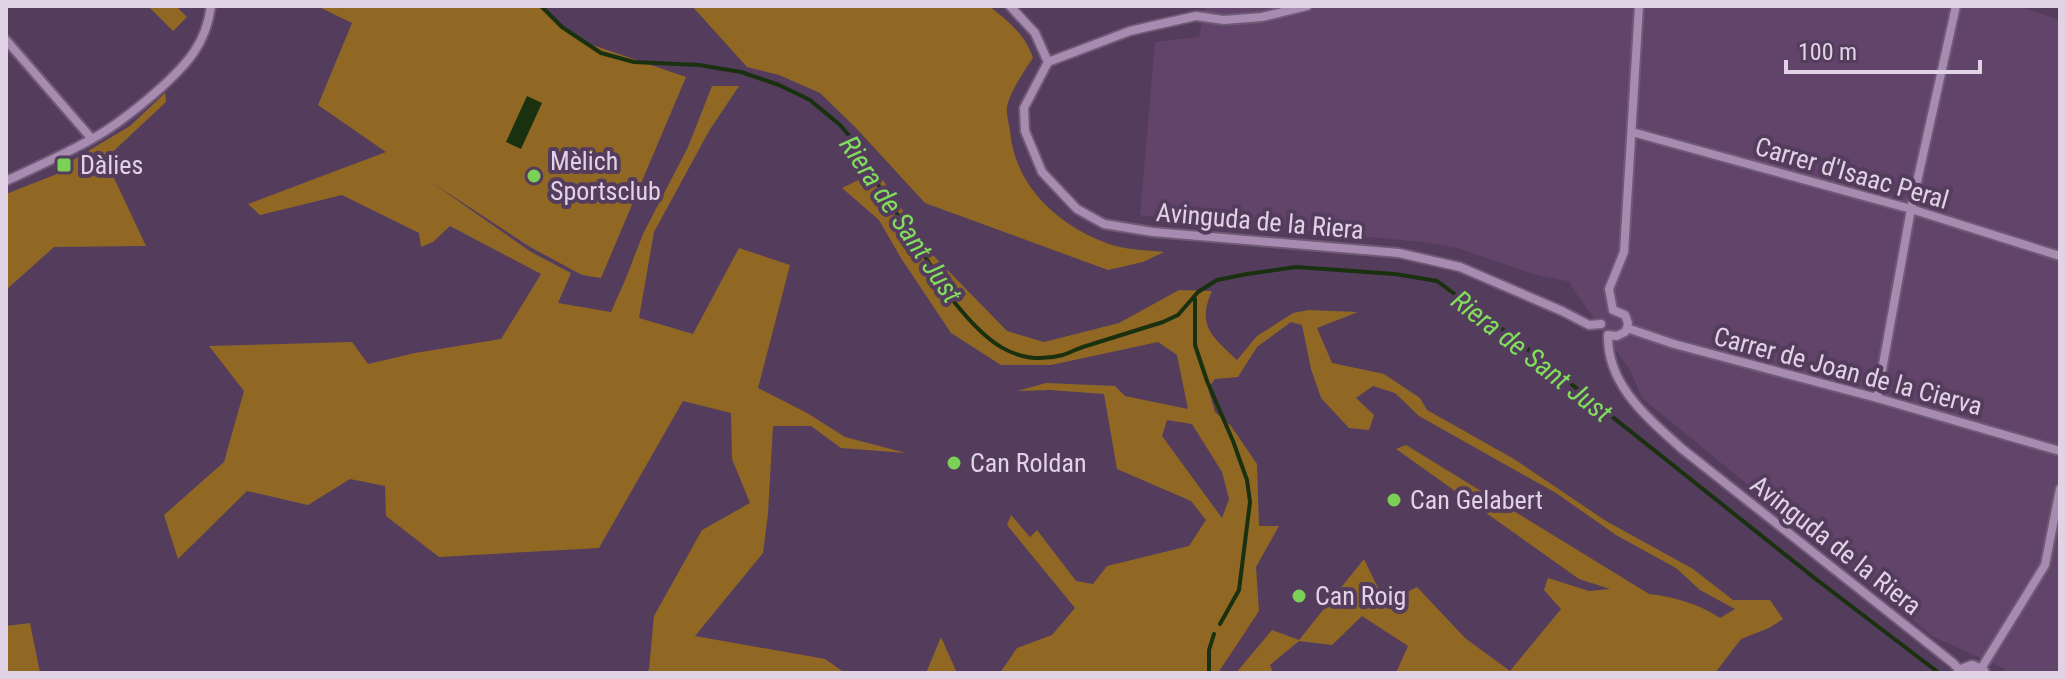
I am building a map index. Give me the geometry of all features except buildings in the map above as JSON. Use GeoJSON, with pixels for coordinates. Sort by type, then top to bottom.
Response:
{"type":"FeatureCollection","features":[{"type":"Feature","properties":{"kind":"street"},"geometry":{"type":"LineString","coordinates":[[6,181],[92,139],[170,79],[195,51],[209,19],[211,6]]}},
{"type":"Feature","properties":{"kind":"street"},"geometry":{"type":"LineString","coordinates":[[1010,6],[1035,33],[1048,62],[1130,31],[1196,16],[1224,20],[1262,17],[1307,6]]}},
{"type":"Feature","properties":{"kind":"street"},"geometry":{"type":"LineString","coordinates":[[1196,16],[1199,6]]}},
{"type":"Feature","properties":{"kind":"street"},"geometry":{"type":"LineString","coordinates":[[1613,310],[1609,289],[1624,252],[1639,6]]}},
{"type":"Feature","properties":{"kind":"street"},"geometry":{"type":"LineString","coordinates":[[1877,398],[1911,209],[1956,6]]}},
{"type":"Feature","properties":{"kind":"street"},"geometry":{"type":"LineString","coordinates":[[6,40],[92,139]]}},
{"type":"Feature","properties":{"kind":"street","name":"Avinguda de la Riera"},"geometry":{"type":"LineString","coordinates":[[1048,62],[1024,108],[1025,131],[1042,172],[1077,209],[1104,224],[1164,234],[1399,253],[1460,267],[1589,325],[1601,324]]}},
{"type":"Feature","properties":{"kind":"street","name":"Carrer d'Isaac Peral"},"geometry":{"type":"LineString","coordinates":[[1632,132],[1911,209],[2060,256]]}},
{"type":"Feature","properties":{"kind":"street"},"geometry":{"type":"LineString","coordinates":[[1613,310],[1625,315],[1628,323],[1621,335],[1612,337],[1604,332],[1601,324],[1603,316],[1613,310]]}},
{"type":"Feature","properties":{"kind":"street","name":"Carrer de Joan de la Cierva"},"geometry":{"type":"LineString","coordinates":[[1627,328],[1674,344],[2060,451]]}},
{"type":"Feature","properties":{"kind":"street","name":"Avinguda de la Riera"},"geometry":{"type":"LineString","coordinates":[[1608,335],[1608,351],[1627,395],[1641,412],[1681,448],[1971,673]]}},
{"type":"Feature","properties":{"kind":"street"},"geometry":{"type":"LineString","coordinates":[[1971,673],[2045,565],[2060,489]]}},
{"type":"Feature","properties":{"kind":"shaded area"},"geometry":{"type":"Polygon","coordinates":[[[148,6],[176,6],[187,17],[173,31],[148,6]]]}},
{"type":"Feature","properties":{"kind":"shaded area"},"geometry":{"type":"Polygon","coordinates":[[[317,6],[540,6],[578,40],[686,77],[601,278],[582,275],[530,247],[431,182],[531,252],[571,273],[558,303],[611,312],[643,234],[688,147],[712,86],[739,86],[709,131],[654,232],[639,318],[693,334],[739,248],[790,265],[758,388],[845,437],[906,453],[841,448],[811,426],[773,426],[763,553],[695,636],[825,659],[845,673],[647,673],[654,616],[702,530],[750,503],[732,459],[731,413],[683,401],[599,548],[439,557],[386,516],[385,486],[350,479],[308,505],[247,491],[178,559],[164,515],[224,462],[244,391],[209,346],[352,342],[368,364],[501,339],[541,274],[450,226],[433,242],[421,247],[419,233],[342,195],[260,215],[248,204],[386,152],[318,105],[352,23],[317,6]]]}},
{"type":"Feature","properties":{"kind":"shaded area"},"geometry":{"type":"Polygon","coordinates":[[[692,6],[989,6],[1021,35],[1033,58],[1014,88],[1007,110],[1014,151],[1030,187],[1057,215],[1091,236],[1122,248],[1164,252],[1143,262],[1108,270],[925,203],[820,93],[779,75],[747,67],[692,6]]]}},
{"type":"Feature","properties":{"kind":"shaded area"},"geometry":{"type":"Polygon","coordinates":[[[1205,6],[2018,6],[2060,20],[2060,673],[2003,673],[2005,669],[1932,636],[1642,398],[1630,370],[1571,282],[1533,274],[1458,248],[1422,242],[1140,215],[1155,42],[1199,37],[1205,6]]]}},
{"type":"Feature","properties":{"kind":"shaded area"},"geometry":{"type":"Polygon","coordinates":[[[165,93],[166,102],[105,159],[146,246],[54,247],[6,290],[6,194],[57,174],[73,160],[130,126],[165,93]]]}},
{"type":"Feature","properties":{"kind":"shaded area"},"geometry":{"type":"Polygon","coordinates":[[[527,96],[542,103],[521,149],[506,142],[527,96]]]}},
{"type":"Feature","properties":{"kind":"shaded area"},"geometry":{"type":"Polygon","coordinates":[[[877,171],[929,251],[1007,331],[1044,342],[1119,323],[1179,290],[1212,291],[1207,303],[1207,322],[1214,337],[1237,360],[1257,336],[1293,313],[1309,310],[1358,312],[1317,328],[1332,363],[1384,374],[1420,398],[1427,410],[1514,459],[1606,521],[1693,569],[1733,600],[1770,600],[1783,619],[1741,639],[1715,673],[1396,673],[1408,646],[1362,616],[1332,645],[1299,641],[1270,665],[1273,673],[1236,673],[1272,630],[1299,640],[1364,559],[1377,586],[1395,598],[1417,587],[1465,638],[1510,671],[1561,609],[1544,590],[1548,578],[1589,591],[1610,589],[1579,579],[1396,449],[1406,445],[1649,594],[1686,602],[1720,618],[1735,609],[1700,590],[1676,568],[1616,535],[1556,493],[1419,416],[1395,393],[1373,386],[1356,398],[1374,415],[1369,430],[1349,428],[1321,398],[1302,325],[1291,322],[1257,347],[1238,377],[1215,379],[1208,388],[1215,412],[1231,426],[1257,464],[1259,526],[1279,526],[1256,567],[1259,611],[1218,673],[1000,673],[1017,648],[1052,635],[1075,608],[1007,525],[1011,515],[1030,537],[1037,530],[1076,581],[1093,584],[1107,566],[1189,546],[1206,520],[1191,501],[1117,469],[1104,394],[1017,391],[1046,383],[1115,386],[1125,396],[1188,409],[1177,355],[1158,342],[1051,365],[1001,365],[951,333],[879,220],[842,188],[877,171]],[[1167,420],[1162,436],[1222,518],[1229,499],[1222,472],[1192,424],[1167,420]]]}},
{"type":"Feature","properties":{"kind":"shaded area"},"geometry":{"type":"Polygon","coordinates":[[[30,623],[40,673],[6,673],[6,626],[30,623]]]}},
{"type":"Feature","properties":{"kind":"shaded area"},"geometry":{"type":"Polygon","coordinates":[[[941,637],[957,673],[926,673],[941,637]]]}},
{"type":"Feature","properties":{"kind":"waterway","name":"Riera de Sant Just"},"geometry":{"type":"LineString","coordinates":[[541,6],[562,27],[601,53],[634,62],[699,65],[741,72],[810,100],[853,140],[877,183],[955,303],[989,339],[1015,354],[1045,358],[1063,355],[1163,322],[1178,315],[1198,292],[1217,280],[1247,274],[1296,267],[1395,274],[1437,281],[1939,673]]}},
{"type":"Feature","properties":{"kind":"waterway"},"geometry":{"type":"LineString","coordinates":[[1195,299],[1195,345],[1247,480],[1250,502],[1239,590],[1220,624]]}},
{"type":"Feature","properties":{"kind":"waterway"},"geometry":{"type":"LineString","coordinates":[[1209,673],[1209,650],[1214,634]]}},
{"type":"Feature","properties":{"kind":"place","name":"Dàlies"},"geometry":{"type":"Point","coordinates":[64,165]}},
{"type":"Feature","properties":{"kind":"place","name":"Mèlich Sportsclub"},"geometry":{"type":"Point","coordinates":[534,176]}},
{"type":"Feature","properties":{"kind":"place","name":"Can Roldan"},"geometry":{"type":"Point","coordinates":[954,463]}},
{"type":"Feature","properties":{"kind":"place","name":"Can Gelabert"},"geometry":{"type":"Point","coordinates":[1394,500]}},
{"type":"Feature","properties":{"kind":"place","name":"Can Roig"},"geometry":{"type":"Point","coordinates":[1299,596]}}]}
